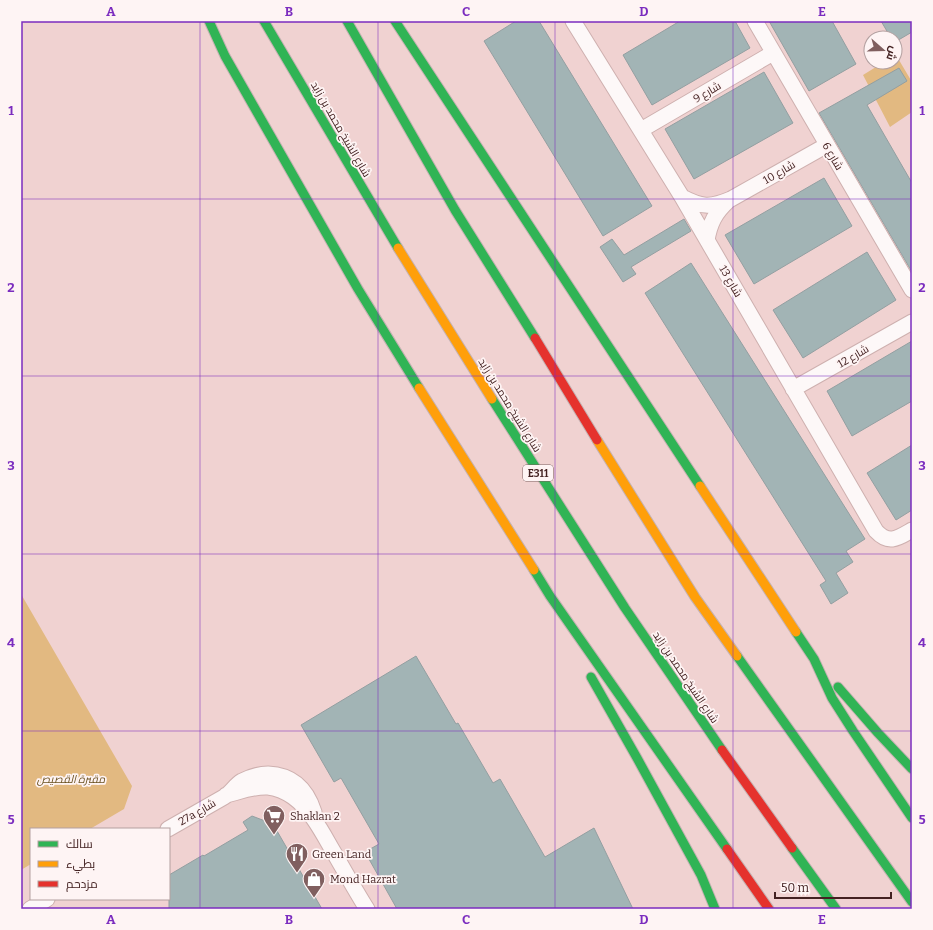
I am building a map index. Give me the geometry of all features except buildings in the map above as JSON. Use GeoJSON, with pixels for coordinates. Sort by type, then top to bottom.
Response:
{"type":"FeatureCollection","features":[{"type":"Feature","properties":{"kind":"highway"},"geometry":{"type":"LineString","coordinates":[[209,21],[225,56],[358,289],[439,421],[550,596],[769,909]]}},
{"type":"Feature","properties":{"kind":"highway","name":"شارع الشيخ محمد بن زايد"},"geometry":{"type":"LineString","coordinates":[[264,21],[382,222],[518,441],[612,588],[736,771],[836,909]]}},
{"type":"Feature","properties":{"kind":"highway"},"geometry":{"type":"LineString","coordinates":[[346,21],[455,210],[695,597],[912,902]]}},
{"type":"Feature","properties":{"kind":"highway"},"geometry":{"type":"LineString","coordinates":[[395,21],[814,659],[878,733],[912,769]]}},
{"type":"Feature","properties":{"kind":"highway"},"geometry":{"type":"LineString","coordinates":[[199,22],[225,56]]}},
{"type":"Feature","properties":{"kind":"highway"},"geometry":{"type":"LineString","coordinates":[[550,596],[570,640]]}},
{"type":"Feature","properties":{"kind":"highway"},"geometry":{"type":"LineString","coordinates":[[814,659],[832,698],[912,818]]}},
{"type":"Feature","properties":{"kind":"highway"},"geometry":{"type":"LineString","coordinates":[[586,668],[701,875],[715,909]]}},
{"type":"Feature","properties":{"kind":"street","name":"شارع 13"},"geometry":{"type":"LineString","coordinates":[[573,21],[682,197],[876,531],[887,539],[895,539],[912,530]]}},
{"type":"Feature","properties":{"kind":"street","name":"شارع 6"},"geometry":{"type":"LineString","coordinates":[[755,21],[912,290]]}},
{"type":"Feature","properties":{"kind":"street","name":"شارع 9"},"geometry":{"type":"LineString","coordinates":[[641,130],[774,53]]}},
{"type":"Feature","properties":{"kind":"street","name":"شارع 10"},"geometry":{"type":"LineString","coordinates":[[682,197],[693,203],[706,206],[719,204],[827,145]]}},
{"type":"Feature","properties":{"kind":"street","name":"شارع 10"},"geometry":{"type":"LineString","coordinates":[[707,240],[709,228],[714,217],[721,207],[730,199]]}},
{"type":"Feature","properties":{"kind":"street","name":"شارع 12"},"geometry":{"type":"LineString","coordinates":[[794,389],[912,322]]}},
{"type":"Feature","properties":{"kind":"street","name":"27a شارع"},"geometry":{"type":"LineString","coordinates":[[170,828],[226,795],[236,785],[249,778],[265,774],[282,776],[290,779],[302,789],[307,796],[318,827],[366,909]]}},
{"type":"Feature","properties":{"kind":"street"},"geometry":{"type":"LineString","coordinates":[[30,909],[45,900]]}},
{"type":"Feature","properties":{"kind":"green space"},"geometry":{"type":"Polygon","coordinates":[[[903,67],[912,82],[912,112],[890,127],[863,75],[871,70],[903,70],[903,67]]]}},
{"type":"Feature","properties":{"kind":"green space","name":"مقبرة القصيص"},"geometry":{"type":"Polygon","coordinates":[[[21,594],[132,786],[124,809],[92,828],[30,828],[30,865],[21,870],[21,594]]]}},
{"type":"Feature","properties":{"kind":"traffic: fast"},"geometry":{"type":"LineString","coordinates":[[209,21],[225,56],[358,289],[419,388]]}},
{"type":"Feature","properties":{"kind":"traffic: fast"},"geometry":{"type":"LineString","coordinates":[[264,21],[398,248]]}},
{"type":"Feature","properties":{"kind":"traffic: fast"},"geometry":{"type":"LineString","coordinates":[[347,21],[455,210],[535,338]]}},
{"type":"Feature","properties":{"kind":"traffic: fast"},"geometry":{"type":"LineString","coordinates":[[395,21],[700,486]]}},
{"type":"Feature","properties":{"kind":"traffic: fast"},"geometry":{"type":"LineString","coordinates":[[492,399],[625,608],[722,750]]}},
{"type":"Feature","properties":{"kind":"traffic: fast"},"geometry":{"type":"LineString","coordinates":[[534,570],[550,596],[727,849]]}},
{"type":"Feature","properties":{"kind":"traffic: fast"},"geometry":{"type":"LineString","coordinates":[[796,632],[814,659],[832,698],[912,818]]}},
{"type":"Feature","properties":{"kind":"traffic: fast"},"geometry":{"type":"LineString","coordinates":[[737,656],[912,902]]}},
{"type":"Feature","properties":{"kind":"traffic: fast"},"geometry":{"type":"LineString","coordinates":[[591,677],[701,875],[715,909]]}},
{"type":"Feature","properties":{"kind":"traffic: fast"},"geometry":{"type":"LineString","coordinates":[[838,687],[912,769]]}},
{"type":"Feature","properties":{"kind":"traffic: fast"},"geometry":{"type":"LineString","coordinates":[[792,848],[836,909]]}},
{"type":"Feature","properties":{"kind":"traffic: slow"},"geometry":{"type":"LineString","coordinates":[[398,248],[492,399]]}},
{"type":"Feature","properties":{"kind":"traffic: slow"},"geometry":{"type":"LineString","coordinates":[[419,388],[534,570]]}},
{"type":"Feature","properties":{"kind":"traffic: slow"},"geometry":{"type":"LineString","coordinates":[[597,440],[695,597],[737,656]]}},
{"type":"Feature","properties":{"kind":"traffic: slow"},"geometry":{"type":"LineString","coordinates":[[700,486],[796,632]]}},
{"type":"Feature","properties":{"kind":"traffic: jam"},"geometry":{"type":"LineString","coordinates":[[535,338],[597,440]]}},
{"type":"Feature","properties":{"kind":"traffic: jam"},"geometry":{"type":"LineString","coordinates":[[722,750],[792,848]]}},
{"type":"Feature","properties":{"kind":"traffic: jam"},"geometry":{"type":"LineString","coordinates":[[727,849],[769,909]]}},
{"type":"Feature","properties":{"kind":"place","name":"Shaklan 2"},"geometry":{"type":"Point","coordinates":[274,836]}},
{"type":"Feature","properties":{"kind":"place","name":"Green Land"},"geometry":{"type":"Point","coordinates":[297,874]}},
{"type":"Feature","properties":{"kind":"place","name":"Mond Hazrat"},"geometry":{"type":"Point","coordinates":[314,898]}}]}
